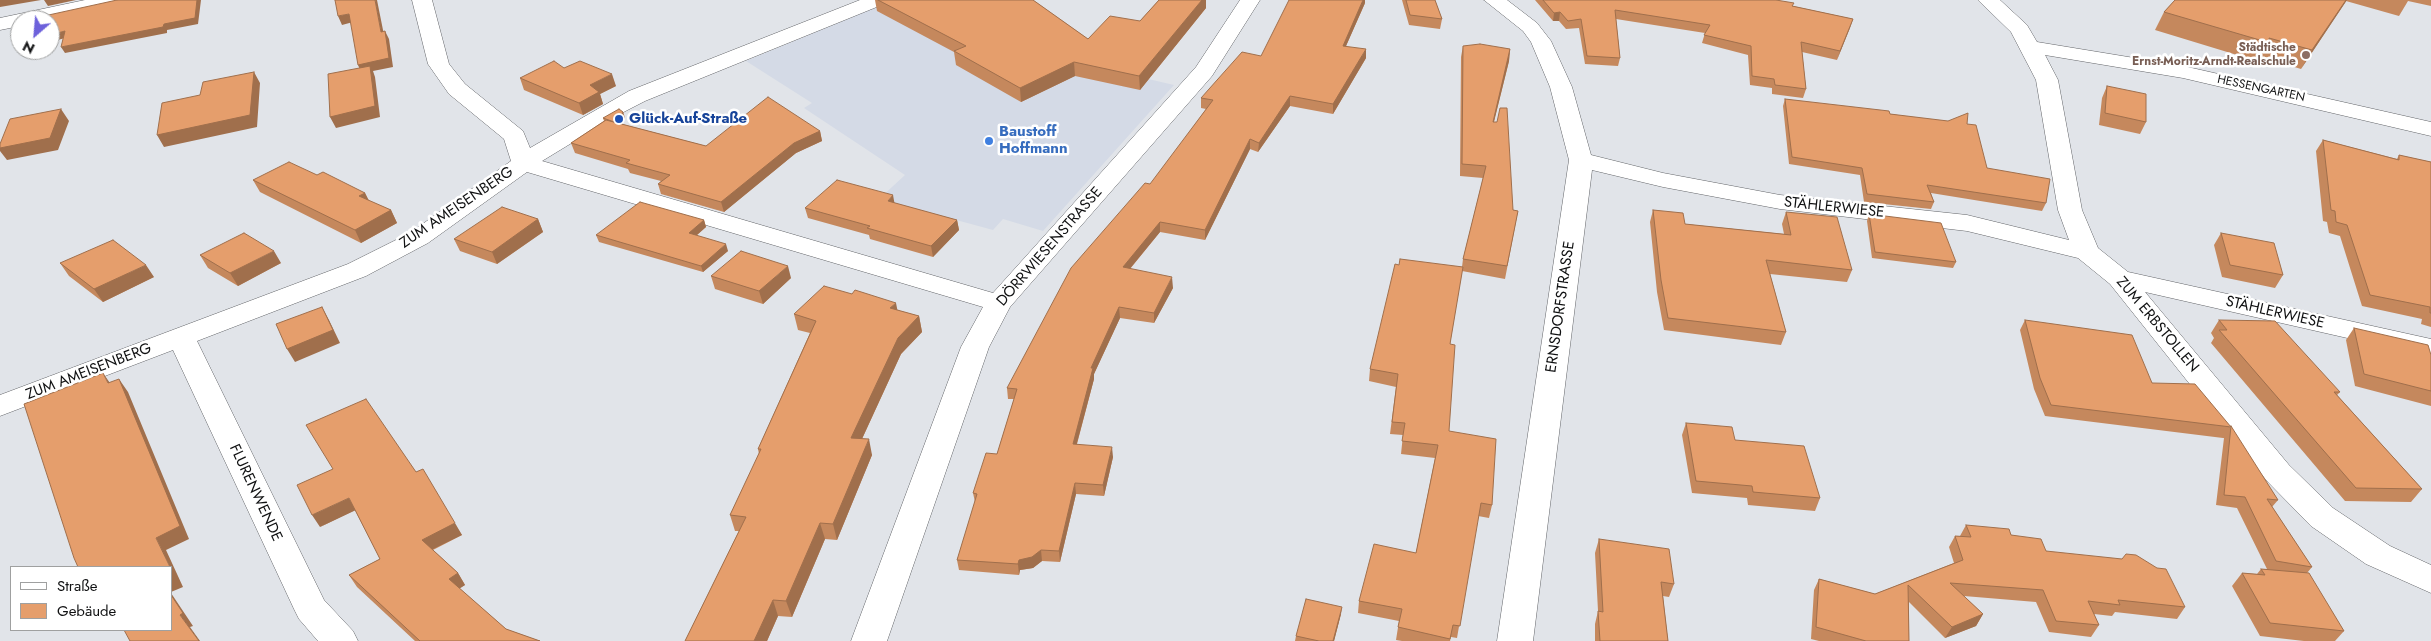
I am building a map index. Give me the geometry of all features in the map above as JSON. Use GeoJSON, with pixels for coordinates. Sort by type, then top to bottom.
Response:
{"type":"FeatureCollection","features":[{"type":"Feature","properties":{"kind":"street"},"geometry":{"type":"LineString","coordinates":[[0,24],[113,0]]}},
{"type":"Feature","properties":{"kind":"street"},"geometry":{"type":"LineString","coordinates":[[422,0],[439,64],[457,89],[515,136],[524,163],[999,303]]}},
{"type":"Feature","properties":{"kind":"street","name":"ZUM AMEISENBERG"},"geometry":{"type":"LineString","coordinates":[[0,406],[357,270],[419,238],[524,163],[608,111],[637,96],[877,0]]}},
{"type":"Feature","properties":{"kind":"street","name":"DÖRRWIESENSTRASSE"},"geometry":{"type":"LineString","coordinates":[[870,641],[974,347],[999,303],[1204,71],[1250,0]]}},
{"type":"Feature","properties":{"kind":"street","name":"ERNSDORFSTRASSE"},"geometry":{"type":"LineString","coordinates":[[1494,0],[1530,27],[1541,41],[1561,87],[1581,160],[1515,641]]}},
{"type":"Feature","properties":{"kind":"street","name":"ZUM ERBSTOLLEN"},"geometry":{"type":"LineString","coordinates":[[1988,0],[2020,29],[2047,80],[2070,210],[2087,252],[2118,278],[2278,473],[2322,517],[2378,555],[2431,580]]}},
{"type":"Feature","properties":{"kind":"street","name":"HESSENGARTEN"},"geometry":{"type":"LineString","coordinates":[[2031,47],[2183,72],[2431,129]]}},
{"type":"Feature","properties":{"kind":"street","name":"STÄHLERWIESE"},"geometry":{"type":"LineString","coordinates":[[1581,160],[1662,180],[1780,202],[1967,223],[2087,252]]}},
{"type":"Feature","properties":{"kind":"street","name":"STÄHLERWIESE"},"geometry":{"type":"LineString","coordinates":[[2118,278],[2431,348]]}},
{"type":"Feature","properties":{"kind":"street","name":"FLURENWENDE"},"geometry":{"type":"LineString","coordinates":[[181,337],[311,610],[340,641]]}},
{"type":"Feature","properties":{"kind":"shaded area","name":"Baustoff Hoffmann"},"geometry":{"type":"Polygon","coordinates":[[[887,3],[1114,71],[1174,85],[1043,231],[1003,219],[993,230],[879,199],[905,175],[804,108],[812,103],[746,61],[887,3]]]}},
{"type":"Feature","properties":{"kind":"building"},"geometry":{"type":"Polygon","coordinates":[[[117,0],[197,0],[195,18],[164,24],[163,27],[61,47],[65,31],[60,32],[60,12],[117,0]]]}},
{"type":"Feature","properties":{"kind":"building"},"geometry":{"type":"Polygon","coordinates":[[[335,0],[375,0],[381,32],[385,31],[389,58],[358,65],[349,14],[338,16],[335,0]]]}},
{"type":"Feature","properties":{"kind":"building"},"geometry":{"type":"Polygon","coordinates":[[[878,0],[1033,0],[1088,39],[1110,16],[1140,21],[1159,0],[1202,0],[1139,76],[1074,62],[1020,88],[954,51],[966,46],[878,0]]]}},
{"type":"Feature","properties":{"kind":"building"},"geometry":{"type":"Polygon","coordinates":[[[1289,0],[1363,0],[1343,46],[1366,49],[1333,104],[1290,96],[1259,143],[1250,139],[1205,230],[1160,222],[1123,267],[1172,277],[1154,313],[1119,307],[1091,368],[1093,368],[1073,444],[1112,447],[1103,485],[1075,483],[1059,551],[1041,550],[1032,557],[1019,560],[1018,564],[957,560],[977,494],[973,493],[986,453],[997,454],[1017,389],[1007,388],[1071,268],[1145,183],[1150,184],[1213,100],[1201,98],[1242,52],[1261,56],[1289,0]]]}},
{"type":"Feature","properties":{"kind":"building"},"geometry":{"type":"Polygon","coordinates":[[[1406,0],[1435,0],[1442,19],[1410,15],[1406,0]]]}},
{"type":"Feature","properties":{"kind":"building"},"geometry":{"type":"Polygon","coordinates":[[[1543,0],[1776,0],[1794,3],[1792,6],[1853,19],[1840,51],[1801,42],[1806,89],[1775,85],[1774,79],[1752,76],[1751,46],[1704,35],[1710,25],[1615,10],[1620,58],[1587,56],[1581,19],[1568,21],[1560,12],[1554,13],[1543,0]]]}},
{"type":"Feature","properties":{"kind":"building"},"geometry":{"type":"Polygon","coordinates":[[[2175,0],[2346,0],[2312,50],[2269,38],[2270,43],[2164,12],[2175,0]]]}},
{"type":"Feature","properties":{"kind":"building"},"geometry":{"type":"Polygon","coordinates":[[[1480,44],[1510,49],[1493,122],[1497,122],[1500,108],[1507,108],[1513,210],[1518,211],[1507,266],[1463,259],[1486,166],[1462,164],[1463,46],[1480,44]]]}},
{"type":"Feature","properties":{"kind":"building"},"geometry":{"type":"Polygon","coordinates":[[[554,61],[564,68],[580,61],[612,74],[590,85],[599,92],[579,103],[520,78],[554,61]]]}},
{"type":"Feature","properties":{"kind":"building"},"geometry":{"type":"Polygon","coordinates":[[[370,66],[375,106],[330,117],[328,74],[370,66]]]}},
{"type":"Feature","properties":{"kind":"building"},"geometry":{"type":"Polygon","coordinates":[[[254,72],[250,115],[157,135],[162,103],[200,95],[203,82],[254,72]]]}},
{"type":"Feature","properties":{"kind":"building"},"geometry":{"type":"Polygon","coordinates":[[[2107,86],[2146,94],[2146,122],[2105,113],[2107,86]]]}},
{"type":"Feature","properties":{"kind":"building"},"geometry":{"type":"Polygon","coordinates":[[[768,97],[820,131],[794,143],[721,202],[658,184],[670,175],[626,163],[630,160],[571,143],[606,120],[706,146],[768,97]]]}},
{"type":"Feature","properties":{"kind":"building"},"geometry":{"type":"Polygon","coordinates":[[[1785,99],[1889,111],[1890,114],[1948,121],[1968,113],[1967,124],[1976,125],[1987,168],[2050,179],[2046,203],[1927,185],[1934,202],[1867,194],[1862,168],[1792,157],[1785,99]]]}},
{"type":"Feature","properties":{"kind":"building"},"geometry":{"type":"Polygon","coordinates":[[[61,109],[50,138],[0,148],[10,119],[61,109]]]}},
{"type":"Feature","properties":{"kind":"building"},"geometry":{"type":"Polygon","coordinates":[[[619,109],[623,112],[617,123],[603,118],[619,109]]]}},
{"type":"Feature","properties":{"kind":"building"},"geometry":{"type":"Polygon","coordinates":[[[2323,140],[2399,160],[2399,155],[2431,162],[2431,313],[2430,307],[2370,295],[2347,225],[2336,222],[2335,211],[2331,210],[2323,140]]]}},
{"type":"Feature","properties":{"kind":"building"},"geometry":{"type":"Polygon","coordinates":[[[289,162],[317,175],[323,172],[365,193],[359,196],[391,210],[355,230],[253,180],[289,162]]]}},
{"type":"Feature","properties":{"kind":"building"},"geometry":{"type":"Polygon","coordinates":[[[837,180],[893,195],[888,201],[957,220],[931,246],[867,228],[870,226],[805,208],[837,180]]]}},
{"type":"Feature","properties":{"kind":"building"},"geometry":{"type":"Polygon","coordinates":[[[640,202],[704,220],[689,233],[726,244],[701,266],[596,235],[640,202]]]}},
{"type":"Feature","properties":{"kind":"building"},"geometry":{"type":"Polygon","coordinates":[[[502,207],[538,219],[492,252],[454,239],[502,207]]]}},
{"type":"Feature","properties":{"kind":"building"},"geometry":{"type":"Polygon","coordinates":[[[1653,210],[1683,213],[1685,224],[1791,235],[1786,212],[1837,217],[1852,270],[1766,260],[1786,332],[1668,318],[1661,280],[1653,210]]]}},
{"type":"Feature","properties":{"kind":"building"},"geometry":{"type":"Polygon","coordinates":[[[1869,214],[1941,223],[1956,262],[1875,252],[1869,214]]]}},
{"type":"Feature","properties":{"kind":"building"},"geometry":{"type":"Polygon","coordinates":[[[244,233],[274,251],[230,273],[200,255],[244,233]]]}},
{"type":"Feature","properties":{"kind":"building"},"geometry":{"type":"Polygon","coordinates":[[[2221,233],[2274,243],[2283,275],[2230,265],[2221,233]]]}},
{"type":"Feature","properties":{"kind":"building"},"geometry":{"type":"Polygon","coordinates":[[[113,240],[146,265],[94,289],[60,263],[113,240]]]}},
{"type":"Feature","properties":{"kind":"building"},"geometry":{"type":"Polygon","coordinates":[[[741,251],[788,266],[759,291],[711,276],[741,251]]]}},
{"type":"Feature","properties":{"kind":"building"},"geometry":{"type":"Polygon","coordinates":[[[1400,259],[1463,267],[1450,344],[1455,345],[1449,431],[1496,439],[1492,505],[1481,503],[1460,626],[1453,625],[1450,639],[1398,627],[1402,609],[1359,601],[1374,544],[1416,553],[1438,445],[1402,441],[1405,423],[1392,422],[1398,374],[1370,369],[1395,264],[1399,265],[1400,259]]]}},
{"type":"Feature","properties":{"kind":"building"},"geometry":{"type":"Polygon","coordinates":[[[824,286],[852,294],[855,290],[896,303],[890,308],[919,316],[898,338],[851,438],[869,439],[833,524],[820,523],[786,601],[773,600],[754,641],[685,641],[746,517],[730,515],[761,449],[758,449],[816,321],[794,314],[824,286]]]}},
{"type":"Feature","properties":{"kind":"building"},"geometry":{"type":"Polygon","coordinates":[[[322,307],[333,330],[287,349],[276,324],[322,307]]]}},
{"type":"Feature","properties":{"kind":"building"},"geometry":{"type":"Polygon","coordinates":[[[2025,320],[2132,335],[2152,383],[2195,384],[2231,427],[2051,405],[2040,378],[2025,320]]]}},
{"type":"Feature","properties":{"kind":"building"},"geometry":{"type":"Polygon","coordinates":[[[2219,320],[2275,321],[2340,392],[2334,392],[2422,489],[2356,488],[2219,330],[2227,330],[2219,320]]]}},
{"type":"Feature","properties":{"kind":"building"},"geometry":{"type":"Polygon","coordinates":[[[2354,328],[2428,345],[2431,355],[2431,391],[2364,374],[2354,328]]]}},
{"type":"Feature","properties":{"kind":"building"},"geometry":{"type":"Polygon","coordinates":[[[103,373],[108,383],[119,379],[180,526],[156,538],[170,566],[78,566],[24,404],[103,373]]]}},
{"type":"Feature","properties":{"kind":"building"},"geometry":{"type":"Polygon","coordinates":[[[366,399],[416,472],[423,469],[455,523],[422,540],[458,573],[449,579],[506,629],[540,641],[420,641],[349,575],[380,559],[349,498],[312,515],[297,485],[333,469],[306,425],[366,399]]]}},
{"type":"Feature","properties":{"kind":"building"},"geometry":{"type":"Polygon","coordinates":[[[1686,423],[1732,427],[1735,440],[1804,446],[1820,498],[1753,492],[1752,486],[1696,481],[1686,423]]]}},
{"type":"Feature","properties":{"kind":"building"},"geometry":{"type":"Polygon","coordinates":[[[2231,426],[2278,500],[2267,499],[2312,567],[2276,561],[2245,497],[2224,495],[2231,426]]]}},
{"type":"Feature","properties":{"kind":"building"},"geometry":{"type":"Polygon","coordinates":[[[1966,525],[2009,529],[2011,535],[2041,539],[2046,551],[2122,559],[2126,554],[2136,555],[2157,568],[2166,569],[2185,607],[2118,600],[2120,605],[2088,601],[2099,625],[2056,621],[2043,590],[1950,583],[1983,614],[1952,627],[1908,585],[1909,641],[1866,641],[1816,627],[1819,579],[1875,594],[1963,560],[1955,536],[1971,537],[1966,525]]]}},
{"type":"Feature","properties":{"kind":"building"},"geometry":{"type":"Polygon","coordinates":[[[1599,539],[1669,549],[1674,584],[1661,582],[1668,641],[1600,641],[1598,611],[1603,612],[1599,539]]]}},
{"type":"Feature","properties":{"kind":"building"},"geometry":{"type":"Polygon","coordinates":[[[2261,569],[2309,573],[2344,631],[2270,623],[2242,573],[2265,575],[2261,569]]]}},
{"type":"Feature","properties":{"kind":"building"},"geometry":{"type":"Polygon","coordinates":[[[172,596],[183,613],[180,615],[199,641],[130,641],[125,631],[172,631],[172,596]]]}},
{"type":"Feature","properties":{"kind":"building"},"geometry":{"type":"Polygon","coordinates":[[[1306,599],[1342,607],[1333,641],[1319,641],[1296,636],[1306,599]]]}},
{"type":"Feature","properties":{"kind":"place","name":"Städtische Ernst-Moritz-Arndt-Realschule"},"geometry":{"type":"Point","coordinates":[2306,55]}},
{"type":"Feature","properties":{"kind":"place","name":"Glück-Auf-Straße"},"geometry":{"type":"Point","coordinates":[619,119]}},
{"type":"Feature","properties":{"kind":"place","name":"Baustoff Hoffmann"},"geometry":{"type":"Point","coordinates":[989,141]}}]}
